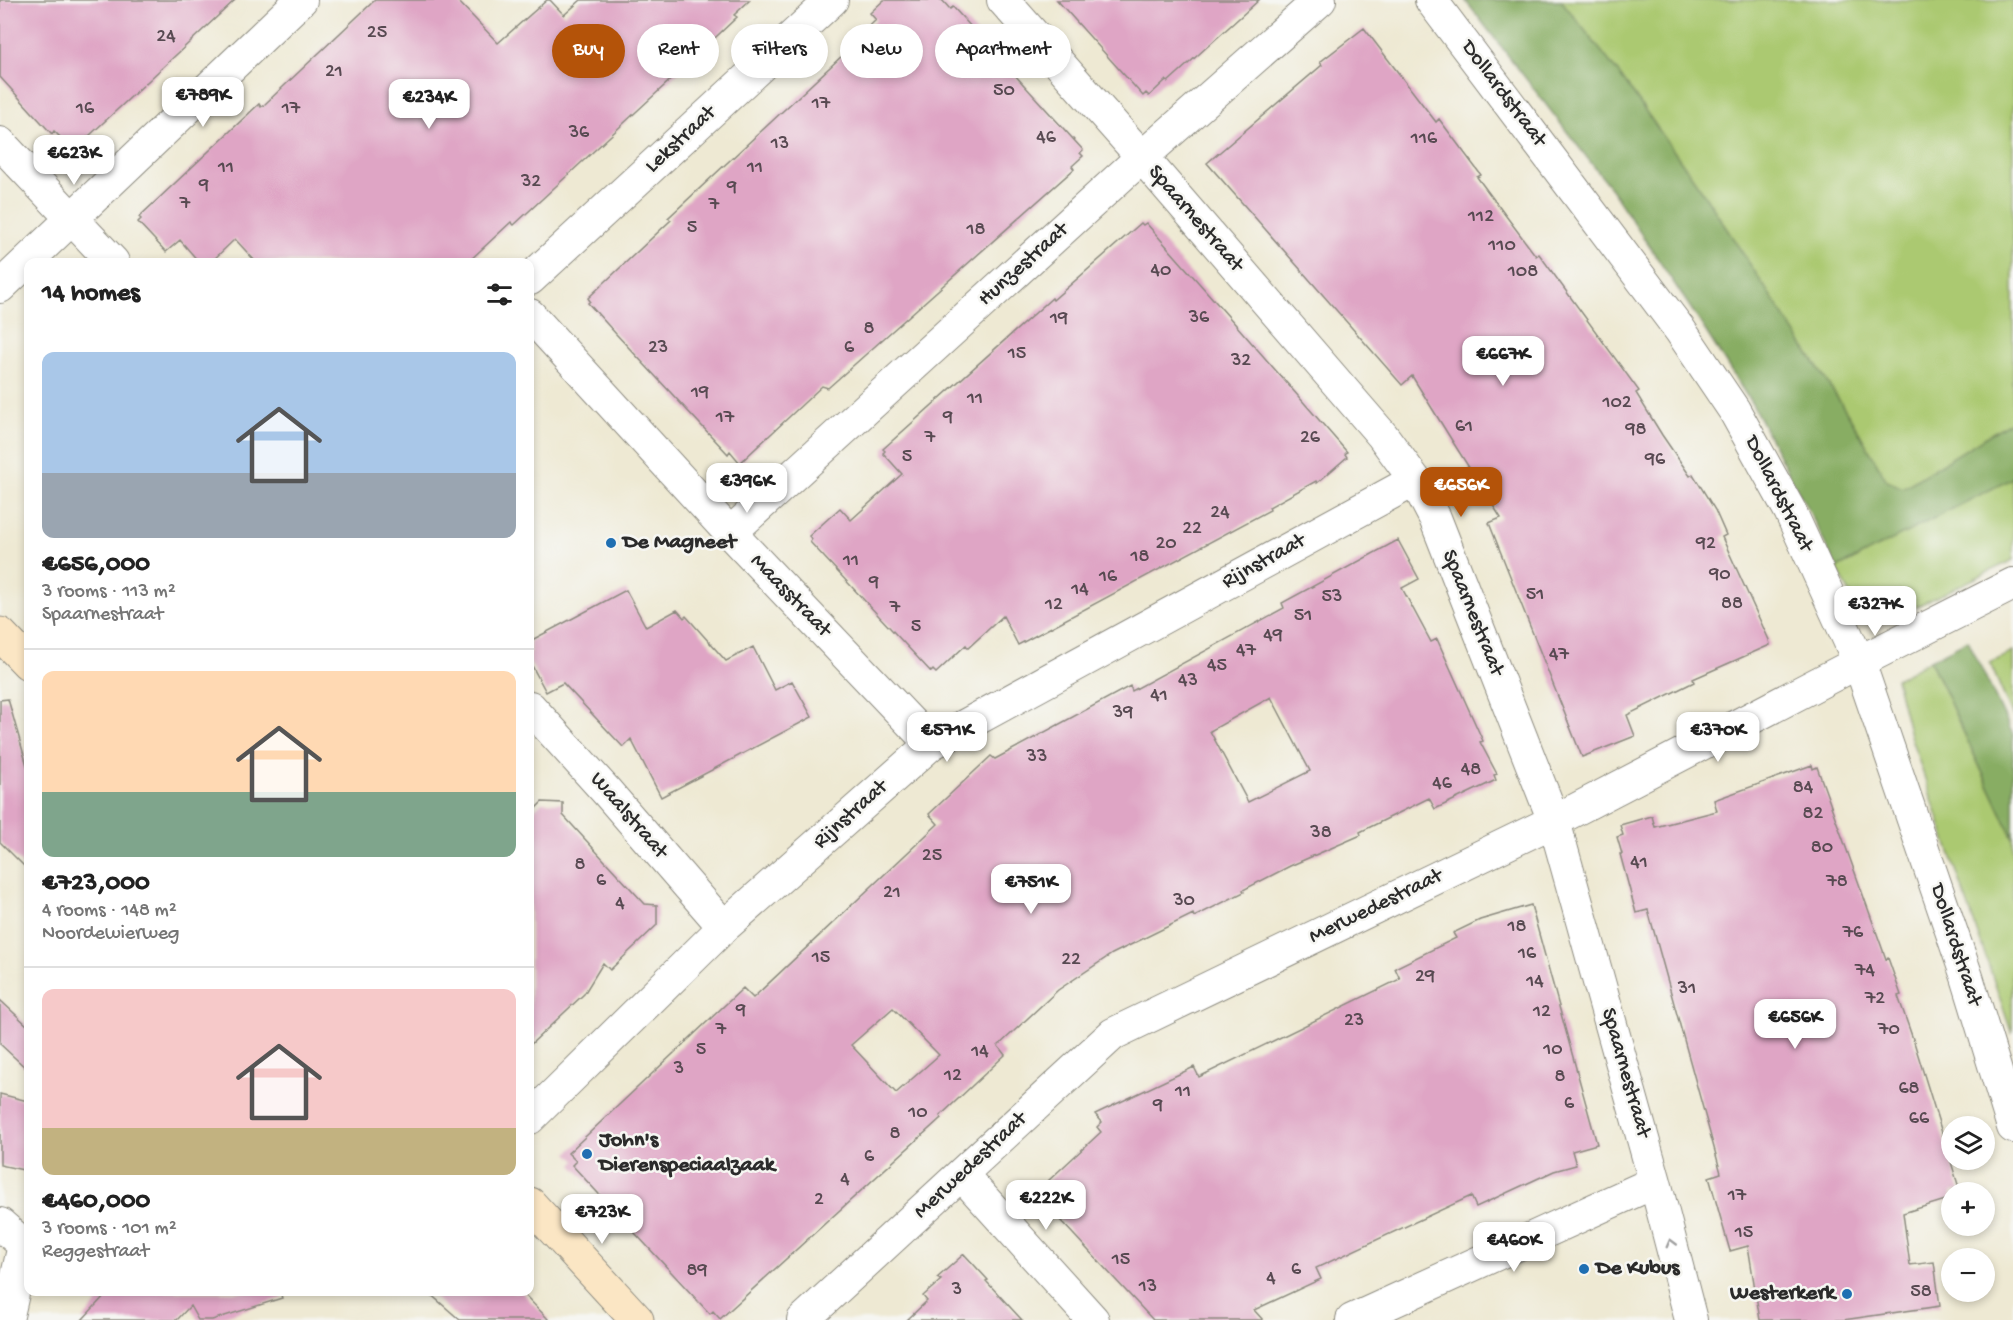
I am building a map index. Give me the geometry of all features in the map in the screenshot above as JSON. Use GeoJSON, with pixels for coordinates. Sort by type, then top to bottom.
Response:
{"type":"FeatureCollection","features":[{"type":"Feature","properties":{"kind":"street"},"geometry":{"type":"LineString","coordinates":[[31,258],[301,0]]}},
{"type":"Feature","properties":{"kind":"street","name":"Lekstraat"},"geometry":{"type":"LineString","coordinates":[[534,275],[831,0]]}},
{"type":"Feature","properties":{"kind":"street","name":"Spaarnestraat"},"geometry":{"type":"LineString","coordinates":[[1003,0],[1382,435],[1415,480],[1435,518],[1554,821],[1655,1182],[1691,1320]]}},
{"type":"Feature","properties":{"kind":"street","name":"Hunzestraat"},"geometry":{"type":"LineString","coordinates":[[730,533],[1142,157],[1320,0]]}},
{"type":"Feature","properties":{"kind":"street","name":"Dollardstraat"},"geometry":{"type":"LineString","coordinates":[[1431,0],[1680,330],[1734,410],[1790,511],[1859,662],[1967,977],[2013,1127]]}},
{"type":"Feature","properties":{"kind":"street"},"geometry":{"type":"LineString","coordinates":[[0,143],[109,258]]}},
{"type":"Feature","properties":{"kind":"street"},"geometry":{"type":"LineString","coordinates":[[0,287],[24,264]]}},
{"type":"Feature","properties":{"kind":"street","name":"Maasstraat"},"geometry":{"type":"LineString","coordinates":[[534,319],[730,533],[931,744]]}},
{"type":"Feature","properties":{"kind":"street","name":"Rijnstraat"},"geometry":{"type":"LineString","coordinates":[[534,1114],[724,927],[931,744],[1415,480]]}},
{"type":"Feature","properties":{"kind":"street","name":"Merwedestraat"},"geometry":{"type":"LineString","coordinates":[[803,1320],[1113,1035],[1554,821],[2013,584]]}},
{"type":"Feature","properties":{"kind":"street"},"geometry":{"type":"LineString","coordinates":[[0,634],[24,659]]}},
{"type":"Feature","properties":{"kind":"street","name":"Waalstraat"},"geometry":{"type":"LineString","coordinates":[[534,711],[724,927]]}},
{"type":"Feature","properties":{"kind":"street"},"geometry":{"type":"LineString","coordinates":[[962,1175],[1093,1320]]}},
{"type":"Feature","properties":{"kind":"street"},"geometry":{"type":"LineString","coordinates":[[1352,1320],[1655,1182]]}},
{"type":"Feature","properties":{"kind":"street"},"geometry":{"type":"LineString","coordinates":[[534,1208],[637,1320]]}},
{"type":"Feature","properties":{"kind":"street"},"geometry":{"type":"LineString","coordinates":[[0,1224],[24,1242]]}},
{"type":"Feature","properties":{"kind":"street"},"geometry":{"type":"LineString","coordinates":[[7,1320],[24,1252]]}},
{"type":"Feature","properties":{"kind":"green space"},"geometry":{"type":"Polygon","coordinates":[[[1465,0],[1561,0],[1620,75],[1700,188],[1850,417],[1887,481],[1903,488],[2013,420],[2013,478],[1837,568],[1752,404],[1696,316],[1609,186],[1465,0]]]}},
{"type":"Feature","properties":{"kind":"green space"},"geometry":{"type":"Polygon","coordinates":[[[1479,0],[2013,0],[2013,560],[1897,616],[1877,617],[1857,604],[1837,568],[1866,553],[1479,0]]]}},
{"type":"Feature","properties":{"kind":"green space"},"geometry":{"type":"Polygon","coordinates":[[[1968,640],[2013,735],[2013,838],[1930,660],[1968,640]]]}},
{"type":"Feature","properties":{"kind":"green space"},"geometry":{"type":"Polygon","coordinates":[[[2013,652],[2013,717],[1990,663],[2013,652]]]}},
{"type":"Feature","properties":{"kind":"green space"},"geometry":{"type":"Polygon","coordinates":[[[1930,660],[2013,838],[2012,1034],[1910,735],[1896,679],[1930,660]]]}},
{"type":"Feature","properties":{"kind":"building"},"geometry":{"type":"Polygon","coordinates":[[[0,0],[235,0],[75,149],[71,148],[54,131],[52,134],[0,77],[0,0]]]}},
{"type":"Feature","properties":{"kind":"building"},"geometry":{"type":"Polygon","coordinates":[[[375,0],[457,0],[498,43],[547,0],[550,0],[564,15],[581,0],[750,0],[734,15],[737,17],[719,34],[719,24],[637,24],[637,78],[672,78],[514,225],[511,222],[472,258],[252,258],[235,239],[215,258],[196,258],[180,240],[166,252],[138,222],[141,219],[139,217],[259,104],[261,107],[375,0]]]}},
{"type":"Feature","properties":{"kind":"building"},"geometry":{"type":"Polygon","coordinates":[[[884,0],[942,0],[950,9],[953,7],[968,24],[935,24],[935,78],[1018,78],[1083,150],[1080,153],[1083,156],[1072,166],[1074,169],[828,388],[822,386],[740,463],[730,451],[728,454],[616,334],[588,303],[590,301],[588,298],[671,220],[668,218],[818,78],[828,78],[828,69],[840,58],[840,78],[923,78],[923,24],[872,24],[876,20],[870,13],[884,0]]]}},
{"type":"Feature","properties":{"kind":"building"},"geometry":{"type":"Polygon","coordinates":[[[1057,0],[1259,0],[1168,82],[1166,80],[1149,96],[1146,93],[1143,96],[1057,0]]]}},
{"type":"Feature","properties":{"kind":"building"},"geometry":{"type":"Polygon","coordinates":[[[1364,28],[1436,122],[1439,119],[1481,175],[1477,177],[1536,256],[1539,254],[1639,391],[1636,393],[1662,435],[1690,476],[1693,474],[1715,510],[1726,535],[1722,537],[1769,640],[1770,645],[1693,679],[1694,682],[1627,715],[1635,736],[1582,757],[1489,523],[1501,518],[1412,376],[1402,385],[1207,163],[1322,65],[1320,62],[1364,28]]]}},
{"type":"Feature","properties":{"kind":"building"},"geometry":{"type":"Polygon","coordinates":[[[1141,223],[1143,225],[1146,223],[1236,325],[1347,452],[1345,454],[1347,457],[1317,483],[1316,481],[1269,507],[1270,510],[1018,645],[1003,616],[968,648],[966,645],[936,673],[933,670],[931,672],[810,542],[812,539],[809,536],[840,508],[851,520],[902,474],[883,453],[885,451],[883,449],[1052,298],[1053,300],[1141,223]]]}},
{"type":"Feature","properties":{"kind":"building"},"geometry":{"type":"Polygon","coordinates":[[[1398,540],[1419,579],[1402,588],[1431,642],[1437,639],[1483,741],[1480,742],[1497,774],[1494,775],[1496,780],[1435,809],[1429,798],[1360,832],[1361,835],[1290,866],[1194,917],[1193,914],[1112,954],[1058,990],[998,1046],[1005,1055],[940,1116],[941,1118],[720,1319],[713,1311],[710,1314],[572,1165],[576,1161],[568,1153],[743,988],[753,998],[938,824],[929,814],[991,756],[995,759],[1130,686],[1132,691],[1284,608],[1282,603],[1398,540]],[[1271,697],[1210,731],[1248,802],[1310,771],[1271,697]],[[893,1008],[851,1045],[896,1093],[939,1055],[893,1008]]]}},
{"type":"Feature","properties":{"kind":"building"},"geometry":{"type":"Polygon","coordinates":[[[626,590],[646,627],[677,610],[684,618],[686,616],[726,661],[753,647],[775,690],[792,681],[812,717],[661,797],[631,739],[623,747],[563,683],[546,692],[534,670],[534,639],[626,590]]]}},
{"type":"Feature","properties":{"kind":"building"},"geometry":{"type":"Polygon","coordinates":[[[8,699],[24,755],[24,866],[0,842],[0,700],[8,699]]]}},
{"type":"Feature","properties":{"kind":"building"},"geometry":{"type":"Polygon","coordinates":[[[1812,765],[1813,769],[1817,767],[1901,995],[1898,996],[1941,1129],[1941,1170],[1954,1170],[1957,1182],[1941,1182],[1941,1201],[1903,1213],[1910,1265],[1934,1262],[1940,1306],[1843,1320],[1760,1320],[1748,1246],[1730,1251],[1709,1177],[1721,1173],[1648,910],[1636,913],[1617,837],[1623,835],[1620,825],[1652,816],[1655,827],[1717,811],[1714,800],[1812,765]]]}},
{"type":"Feature","properties":{"kind":"building"},"geometry":{"type":"Polygon","coordinates":[[[542,802],[563,803],[563,815],[604,860],[645,904],[657,905],[657,925],[610,970],[603,963],[584,994],[534,1041],[534,810],[542,802]]]}},
{"type":"Feature","properties":{"kind":"building"},"geometry":{"type":"Polygon","coordinates":[[[1531,905],[1597,1144],[1572,1151],[1576,1165],[1554,1171],[1476,1207],[1471,1196],[1316,1268],[1321,1279],[1254,1310],[1263,1320],[1153,1320],[1035,1193],[1101,1132],[1097,1127],[1102,1122],[1095,1114],[1194,1067],[1199,1077],[1400,979],[1395,968],[1456,938],[1453,933],[1480,920],[1531,905]]]}},
{"type":"Feature","properties":{"kind":"building"},"geometry":{"type":"Polygon","coordinates":[[[0,1000],[24,1022],[24,1066],[0,1044],[0,1000]]]}},
{"type":"Feature","properties":{"kind":"building"},"geometry":{"type":"Polygon","coordinates":[[[0,1094],[24,1100],[24,1170],[0,1165],[0,1094]]]}},
{"type":"Feature","properties":{"kind":"building"},"geometry":{"type":"Polygon","coordinates":[[[964,1254],[1022,1320],[907,1320],[927,1301],[923,1296],[941,1280],[937,1278],[964,1254]]]}},
{"type":"Feature","properties":{"kind":"building"},"geometry":{"type":"Polygon","coordinates":[[[104,1296],[281,1296],[282,1298],[212,1320],[198,1320],[190,1306],[177,1320],[82,1320],[104,1296]]]}},
{"type":"Feature","properties":{"kind":"building"},"geometry":{"type":"Polygon","coordinates":[[[433,1296],[526,1296],[549,1320],[460,1320],[433,1296]]]}},
{"type":"Feature","properties":{"kind":"place","name":"De Magneet"},"geometry":{"type":"Point","coordinates":[611,543]}},
{"type":"Feature","properties":{"kind":"place","name":"John's Dierenspeciaalzaak"},"geometry":{"type":"Point","coordinates":[587,1154]}},
{"type":"Feature","properties":{"kind":"place","name":"De Kubus"},"geometry":{"type":"Point","coordinates":[1584,1269]}},
{"type":"Feature","properties":{"kind":"place","name":"Westerkerk"},"geometry":{"type":"Point","coordinates":[1847,1294]}}]}
